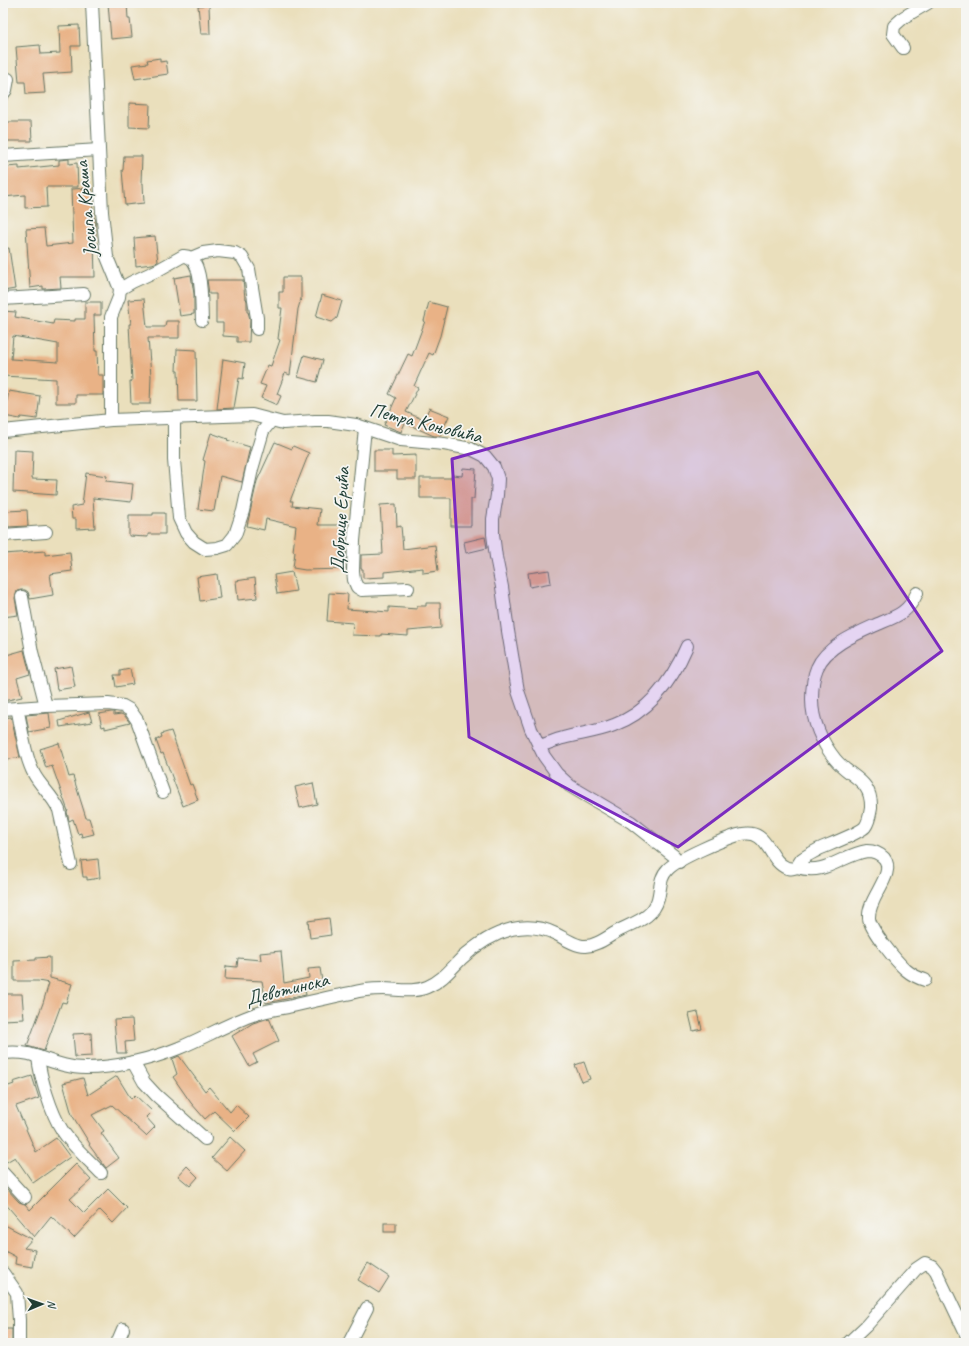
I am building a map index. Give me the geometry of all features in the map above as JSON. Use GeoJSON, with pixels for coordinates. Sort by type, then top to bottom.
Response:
{"type":"FeatureCollection","features":[{"type":"Feature","properties":{"kind":"street","name":"Јосипа Краша"},"geometry":{"type":"LineString","coordinates":[[92,3],[102,212],[107,257],[120,289]]}},
{"type":"Feature","properties":{"kind":"street"},"geometry":{"type":"LineString","coordinates":[[902,48],[894,34],[894,26],[904,17],[928,3]]}},
{"type":"Feature","properties":{"kind":"street"},"geometry":{"type":"LineString","coordinates":[[3,94],[6,90],[8,79]]}},
{"type":"Feature","properties":{"kind":"street"},"geometry":{"type":"LineString","coordinates":[[3,156],[99,150]]}},
{"type":"Feature","properties":{"kind":"street"},"geometry":{"type":"LineString","coordinates":[[191,258],[203,253],[218,251],[234,253],[242,257],[249,269],[257,318],[257,329]]}},
{"type":"Feature","properties":{"kind":"street"},"geometry":{"type":"LineString","coordinates":[[3,431],[111,420],[110,317],[119,297],[120,289],[132,282],[183,256],[188,256],[196,265],[199,277],[202,320]]}},
{"type":"Feature","properties":{"kind":"street"},"geometry":{"type":"LineString","coordinates":[[3,299],[84,294]]}},
{"type":"Feature","properties":{"kind":"street","name":"Петра Коњовића"},"geometry":{"type":"LineString","coordinates":[[111,420],[252,415],[263,417],[271,421],[290,423],[328,421],[356,425],[401,440],[444,444],[471,449],[485,456],[494,467],[498,479],[493,519],[493,534],[518,691],[524,710],[540,746],[550,766],[567,783],[577,791],[631,822],[674,856],[679,862]]}},
{"type":"Feature","properties":{"kind":"street"},"geometry":{"type":"LineString","coordinates":[[174,418],[174,460],[179,518],[186,533],[194,542],[205,549],[218,548],[227,545],[235,534],[243,511],[252,469],[263,431],[271,421]]}},
{"type":"Feature","properties":{"kind":"street","name":"Добрице Ерића"},"geometry":{"type":"LineString","coordinates":[[365,428],[354,541],[354,580],[357,587],[362,590],[408,588]]}},
{"type":"Feature","properties":{"kind":"street"},"geometry":{"type":"LineString","coordinates":[[3,535],[46,532]]}},
{"type":"Feature","properties":{"kind":"street"},"geometry":{"type":"LineString","coordinates":[[917,593],[914,600],[905,611],[894,618],[844,640],[824,657],[817,668],[814,675],[812,700],[816,724],[824,744],[835,760],[866,786],[870,796],[870,818],[864,828],[805,857],[797,867],[807,869],[823,868],[867,851],[875,852],[882,856],[887,867],[886,875],[871,904],[869,918],[872,926],[892,956],[906,970],[916,977],[925,980]]}},
{"type":"Feature","properties":{"kind":"street"},"geometry":{"type":"LineString","coordinates":[[22,597],[32,652],[46,706]]}},
{"type":"Feature","properties":{"kind":"street"},"geometry":{"type":"LineString","coordinates":[[540,746],[564,738],[577,736],[612,726],[640,711],[651,702],[670,679],[687,646]]}},
{"type":"Feature","properties":{"kind":"street"},"geometry":{"type":"LineString","coordinates":[[3,709],[108,704],[123,706],[130,710],[137,720],[163,792]]}},
{"type":"Feature","properties":{"kind":"street"},"geometry":{"type":"LineString","coordinates":[[17,708],[30,766],[39,782],[56,802],[71,864]]}},
{"type":"Feature","properties":{"kind":"street","name":"Девотинска"},"geometry":{"type":"LineString","coordinates":[[3,1053],[20,1052],[31,1054],[68,1066],[84,1068],[133,1062],[155,1057],[180,1048],[252,1015],[365,990],[417,990],[434,984],[451,970],[464,956],[481,943],[500,934],[519,928],[529,927],[547,930],[579,946],[590,946],[617,931],[642,920],[647,916],[657,901],[660,884],[665,872],[670,867],[713,845],[746,834],[753,834],[760,838],[784,866],[793,868],[797,867]]}},
{"type":"Feature","properties":{"kind":"street"},"geometry":{"type":"LineString","coordinates":[[38,1057],[39,1068],[46,1093],[61,1129],[70,1141],[101,1173]]}},
{"type":"Feature","properties":{"kind":"street"},"geometry":{"type":"LineString","coordinates":[[133,1062],[144,1082],[156,1095],[205,1139]]}},
{"type":"Feature","properties":{"kind":"street"},"geometry":{"type":"LineString","coordinates":[[3,1173],[25,1197]]}},
{"type":"Feature","properties":{"kind":"street"},"geometry":{"type":"LineString","coordinates":[[848,1343],[866,1326],[916,1269],[925,1263],[932,1266],[936,1271],[966,1334]]}},
{"type":"Feature","properties":{"kind":"street"},"geometry":{"type":"LineString","coordinates":[[3,1273],[17,1293],[20,1320],[19,1343]]}},
{"type":"Feature","properties":{"kind":"street"},"geometry":{"type":"LineString","coordinates":[[349,1343],[367,1308]]}},
{"type":"Feature","properties":{"kind":"street"},"geometry":{"type":"LineString","coordinates":[[117,1343],[123,1329]]}},
{"type":"Feature","properties":{"kind":"highlighted area"},"geometry":{"type":"Polygon","coordinates":[[[758,372],[942,651],[678,847],[469,737],[452,459],[758,372]]]}},
{"type":"Feature","properties":{"kind":"building"},"geometry":{"type":"Polygon","coordinates":[[[108,3],[127,3],[128,19],[130,19],[132,37],[111,39],[108,3]]]}},
{"type":"Feature","properties":{"kind":"building"},"geometry":{"type":"Polygon","coordinates":[[[209,5],[210,34],[201,34],[198,6],[209,5]]]}},
{"type":"Feature","properties":{"kind":"building"},"geometry":{"type":"Polygon","coordinates":[[[79,25],[80,46],[71,46],[72,72],[43,74],[45,93],[26,94],[25,82],[19,82],[16,47],[40,45],[41,54],[60,53],[59,26],[79,25]]]}},
{"type":"Feature","properties":{"kind":"building"},"geometry":{"type":"Polygon","coordinates":[[[160,58],[160,62],[166,61],[168,74],[135,79],[132,65],[148,63],[147,60],[160,58]]]}},
{"type":"Feature","properties":{"kind":"building"},"geometry":{"type":"Polygon","coordinates":[[[129,103],[150,104],[149,128],[129,127],[129,103]]]}},
{"type":"Feature","properties":{"kind":"building"},"geometry":{"type":"Polygon","coordinates":[[[3,122],[31,122],[32,141],[3,141],[3,122]]]}},
{"type":"Feature","properties":{"kind":"building"},"geometry":{"type":"Polygon","coordinates":[[[124,156],[142,156],[141,183],[143,183],[144,203],[125,205],[122,170],[124,156]]]}},
{"type":"Feature","properties":{"kind":"building"},"geometry":{"type":"Polygon","coordinates":[[[69,159],[69,164],[77,163],[78,187],[46,187],[47,207],[25,208],[25,195],[3,197],[3,171],[6,171],[6,167],[19,166],[19,169],[59,165],[59,160],[69,159]]]}},
{"type":"Feature","properties":{"kind":"building"},"geometry":{"type":"Polygon","coordinates":[[[92,188],[93,218],[95,218],[96,240],[94,240],[95,277],[60,277],[61,288],[43,289],[43,286],[30,288],[26,229],[44,228],[46,246],[73,243],[71,189],[92,188]]]}},
{"type":"Feature","properties":{"kind":"building"},"geometry":{"type":"Polygon","coordinates":[[[155,236],[158,262],[136,266],[134,238],[155,236]]]}},
{"type":"Feature","properties":{"kind":"building"},"geometry":{"type":"Polygon","coordinates":[[[9,248],[15,289],[3,291],[3,249],[9,248]]]}},
{"type":"Feature","properties":{"kind":"building"},"geometry":{"type":"Polygon","coordinates":[[[191,275],[194,294],[194,314],[180,316],[174,278],[191,275]]]}},
{"type":"Feature","properties":{"kind":"building"},"geometry":{"type":"Polygon","coordinates":[[[283,277],[301,277],[301,299],[298,309],[290,375],[285,373],[277,394],[281,396],[277,405],[261,398],[266,386],[260,384],[268,365],[271,366],[280,340],[278,339],[282,308],[279,308],[279,292],[283,292],[283,277]]]}},
{"type":"Feature","properties":{"kind":"building"},"geometry":{"type":"Polygon","coordinates":[[[207,280],[243,280],[245,298],[247,301],[247,312],[250,319],[249,342],[237,342],[237,337],[223,336],[223,323],[216,323],[216,294],[209,294],[207,280]]]}},
{"type":"Feature","properties":{"kind":"building"},"geometry":{"type":"Polygon","coordinates":[[[322,295],[342,301],[337,318],[332,322],[316,317],[322,295]]]}},
{"type":"Feature","properties":{"kind":"building"},"geometry":{"type":"Polygon","coordinates":[[[144,299],[147,327],[165,327],[166,321],[179,321],[179,338],[148,338],[151,376],[150,404],[131,404],[130,381],[132,381],[129,324],[131,324],[128,300],[144,299]]]}},
{"type":"Feature","properties":{"kind":"building"},"geometry":{"type":"Polygon","coordinates":[[[85,302],[101,302],[101,315],[94,315],[95,351],[97,351],[98,375],[103,375],[103,395],[76,395],[76,403],[56,403],[56,379],[3,376],[3,311],[16,312],[15,317],[53,324],[54,320],[75,321],[75,319],[85,319],[85,302]],[[13,336],[11,359],[58,362],[58,344],[13,336]]]}},
{"type":"Feature","properties":{"kind":"building"},"geometry":{"type":"Polygon","coordinates":[[[429,302],[447,307],[440,336],[433,355],[429,353],[414,386],[418,388],[406,412],[424,420],[429,408],[449,416],[440,436],[434,436],[405,423],[401,432],[384,425],[396,398],[389,394],[408,354],[412,356],[425,321],[429,302]]]}},
{"type":"Feature","properties":{"kind":"building"},"geometry":{"type":"Polygon","coordinates":[[[177,349],[196,350],[197,401],[179,401],[178,371],[176,371],[177,349]]]}},
{"type":"Feature","properties":{"kind":"building"},"geometry":{"type":"Polygon","coordinates":[[[304,355],[323,360],[317,382],[298,377],[304,355]]]}},
{"type":"Feature","properties":{"kind":"building"},"geometry":{"type":"Polygon","coordinates":[[[223,359],[245,363],[243,379],[239,378],[234,408],[217,409],[223,359]]]}},
{"type":"Feature","properties":{"kind":"building"},"geometry":{"type":"Polygon","coordinates":[[[9,391],[40,396],[37,419],[21,417],[20,419],[4,416],[9,391]]]}},
{"type":"Feature","properties":{"kind":"building"},"geometry":{"type":"Polygon","coordinates":[[[211,433],[250,447],[242,482],[220,476],[214,511],[198,509],[205,461],[203,460],[211,433]]]}},
{"type":"Feature","properties":{"kind":"building"},"geometry":{"type":"Polygon","coordinates":[[[275,442],[292,449],[293,446],[309,453],[290,501],[293,501],[292,506],[320,509],[318,525],[343,525],[342,552],[346,552],[346,569],[305,570],[293,568],[295,552],[293,551],[296,526],[266,519],[264,530],[247,526],[257,481],[275,442]]]}},
{"type":"Feature","properties":{"kind":"building"},"geometry":{"type":"Polygon","coordinates":[[[14,450],[33,451],[32,479],[57,480],[56,495],[13,492],[14,450]]]}},
{"type":"Feature","properties":{"kind":"building"},"geometry":{"type":"Polygon","coordinates":[[[374,450],[392,450],[392,456],[416,455],[416,479],[397,479],[397,471],[374,471],[374,450]]]}},
{"type":"Feature","properties":{"kind":"building"},"geometry":{"type":"Polygon","coordinates":[[[463,468],[476,469],[474,499],[471,499],[471,526],[451,526],[451,498],[420,498],[420,478],[451,478],[452,475],[462,476],[463,468]]]}},
{"type":"Feature","properties":{"kind":"building"},"geometry":{"type":"Polygon","coordinates":[[[86,473],[107,476],[106,481],[133,484],[131,502],[93,498],[95,528],[76,529],[76,519],[72,519],[71,507],[82,505],[86,473]]]}},
{"type":"Feature","properties":{"kind":"building"},"geometry":{"type":"Polygon","coordinates":[[[396,504],[397,527],[401,526],[403,549],[435,545],[438,571],[423,573],[423,568],[384,572],[384,577],[363,578],[363,569],[361,569],[361,555],[383,554],[380,505],[396,504]]]}},
{"type":"Feature","properties":{"kind":"building"},"geometry":{"type":"Polygon","coordinates":[[[27,510],[28,526],[8,527],[7,511],[27,510]]]}},
{"type":"Feature","properties":{"kind":"building"},"geometry":{"type":"Polygon","coordinates":[[[153,513],[165,513],[165,534],[148,534],[148,537],[129,536],[129,515],[153,515],[153,513]]]}},
{"type":"Feature","properties":{"kind":"building"},"geometry":{"type":"Polygon","coordinates":[[[485,537],[487,548],[466,553],[464,542],[485,537]]]}},
{"type":"Feature","properties":{"kind":"building"},"geometry":{"type":"Polygon","coordinates":[[[45,551],[45,555],[70,552],[72,571],[50,574],[53,595],[30,599],[28,592],[25,590],[17,591],[15,598],[18,615],[3,617],[3,582],[5,582],[4,554],[45,551]]]}},
{"type":"Feature","properties":{"kind":"building"},"geometry":{"type":"Polygon","coordinates":[[[549,570],[551,583],[530,587],[528,573],[549,570]]]}},
{"type":"Feature","properties":{"kind":"building"},"geometry":{"type":"Polygon","coordinates":[[[292,572],[296,591],[277,594],[274,575],[292,572]]]}},
{"type":"Feature","properties":{"kind":"building"},"geometry":{"type":"Polygon","coordinates":[[[217,574],[220,598],[200,601],[197,577],[217,574]]]}},
{"type":"Feature","properties":{"kind":"building"},"geometry":{"type":"Polygon","coordinates":[[[255,578],[257,598],[238,600],[236,581],[255,578]]]}},
{"type":"Feature","properties":{"kind":"building"},"geometry":{"type":"Polygon","coordinates":[[[329,593],[348,594],[347,609],[389,612],[389,607],[417,609],[417,606],[426,606],[426,603],[440,603],[441,628],[408,631],[408,636],[381,634],[381,636],[352,635],[353,623],[327,621],[329,593]]]}},
{"type":"Feature","properties":{"kind":"building"},"geometry":{"type":"Polygon","coordinates":[[[24,650],[30,674],[17,678],[22,697],[3,701],[3,656],[24,650]]]}},
{"type":"Feature","properties":{"kind":"building"},"geometry":{"type":"Polygon","coordinates":[[[71,666],[75,687],[57,690],[54,669],[71,666]]]}},
{"type":"Feature","properties":{"kind":"building"},"geometry":{"type":"Polygon","coordinates":[[[130,669],[133,684],[116,687],[114,675],[120,675],[120,671],[130,669]]]}},
{"type":"Feature","properties":{"kind":"building"},"geometry":{"type":"Polygon","coordinates":[[[89,712],[92,722],[60,727],[59,721],[89,712]]]}},
{"type":"Feature","properties":{"kind":"building"},"geometry":{"type":"Polygon","coordinates":[[[114,712],[114,715],[121,714],[125,716],[130,723],[105,729],[105,726],[102,727],[99,714],[114,712]]]}},
{"type":"Feature","properties":{"kind":"building"},"geometry":{"type":"Polygon","coordinates":[[[49,713],[51,728],[29,732],[26,715],[49,713]]]}},
{"type":"Feature","properties":{"kind":"building"},"geometry":{"type":"Polygon","coordinates":[[[11,717],[20,757],[5,760],[3,749],[3,718],[11,717]]]}},
{"type":"Feature","properties":{"kind":"building"},"geometry":{"type":"Polygon","coordinates":[[[171,731],[190,785],[192,784],[198,800],[183,806],[163,753],[161,754],[156,740],[162,737],[161,734],[171,731]]]}},
{"type":"Feature","properties":{"kind":"building"},"geometry":{"type":"Polygon","coordinates":[[[59,743],[69,777],[73,776],[86,818],[89,818],[94,834],[82,837],[81,833],[78,834],[73,819],[69,821],[68,811],[52,766],[46,768],[40,749],[59,743]]]}},
{"type":"Feature","properties":{"kind":"building"},"geometry":{"type":"Polygon","coordinates":[[[313,783],[317,804],[300,808],[295,787],[313,783]]]}},
{"type":"Feature","properties":{"kind":"building"},"geometry":{"type":"Polygon","coordinates":[[[98,859],[100,878],[87,880],[87,877],[83,877],[81,861],[98,859]]]}},
{"type":"Feature","properties":{"kind":"building"},"geometry":{"type":"Polygon","coordinates":[[[329,918],[331,935],[310,938],[308,921],[329,918]]]}},
{"type":"Feature","properties":{"kind":"building"},"geometry":{"type":"Polygon","coordinates":[[[281,951],[284,983],[309,978],[308,969],[320,968],[323,988],[305,990],[306,995],[266,1003],[262,981],[225,979],[226,966],[237,967],[238,958],[261,960],[260,953],[281,951]]]}},
{"type":"Feature","properties":{"kind":"building"},"geometry":{"type":"Polygon","coordinates":[[[50,957],[50,978],[72,984],[66,1003],[62,1002],[44,1051],[27,1046],[49,983],[38,981],[14,981],[14,961],[36,960],[36,958],[50,957]]]}},
{"type":"Feature","properties":{"kind":"building"},"geometry":{"type":"Polygon","coordinates":[[[3,994],[22,994],[24,1019],[3,1020],[3,994]]]}},
{"type":"Feature","properties":{"kind":"building"},"geometry":{"type":"Polygon","coordinates":[[[698,1012],[702,1029],[693,1031],[689,1014],[698,1012]]]}},
{"type":"Feature","properties":{"kind":"building"},"geometry":{"type":"Polygon","coordinates":[[[269,1018],[279,1041],[253,1054],[257,1062],[249,1066],[232,1036],[253,1023],[269,1018]]]}},
{"type":"Feature","properties":{"kind":"building"},"geometry":{"type":"Polygon","coordinates":[[[132,1019],[134,1041],[125,1042],[126,1053],[117,1053],[114,1020],[132,1019]]]}},
{"type":"Feature","properties":{"kind":"building"},"geometry":{"type":"Polygon","coordinates":[[[91,1033],[92,1056],[75,1057],[73,1034],[91,1033]]]}},
{"type":"Feature","properties":{"kind":"building"},"geometry":{"type":"Polygon","coordinates":[[[179,1056],[205,1091],[209,1087],[230,1112],[236,1105],[249,1117],[235,1131],[214,1111],[205,1119],[191,1103],[173,1077],[177,1074],[172,1059],[179,1056]]]}},
{"type":"Feature","properties":{"kind":"building"},"geometry":{"type":"Polygon","coordinates":[[[584,1062],[590,1079],[582,1082],[575,1065],[584,1062]]]}},
{"type":"Feature","properties":{"kind":"building"},"geometry":{"type":"Polygon","coordinates":[[[32,1076],[39,1098],[16,1106],[36,1152],[56,1138],[70,1157],[33,1183],[15,1157],[3,1164],[3,1088],[14,1084],[13,1082],[32,1076]]]}},
{"type":"Feature","properties":{"kind":"building"},"geometry":{"type":"Polygon","coordinates":[[[117,1076],[131,1099],[135,1095],[152,1111],[146,1117],[155,1127],[146,1136],[112,1105],[92,1115],[104,1131],[101,1133],[119,1158],[106,1168],[89,1145],[90,1144],[72,1115],[63,1083],[83,1078],[88,1095],[117,1076]]]}},
{"type":"Feature","properties":{"kind":"building"},"geometry":{"type":"Polygon","coordinates":[[[230,1137],[245,1151],[227,1171],[212,1158],[230,1137]]]}},
{"type":"Feature","properties":{"kind":"building"},"geometry":{"type":"Polygon","coordinates":[[[76,1164],[91,1180],[70,1199],[84,1213],[108,1189],[127,1208],[113,1223],[100,1210],[74,1238],[51,1216],[34,1237],[3,1201],[3,1191],[6,1188],[19,1202],[25,1204],[30,1210],[76,1164]]]}},
{"type":"Feature","properties":{"kind":"building"},"geometry":{"type":"Polygon","coordinates":[[[187,1166],[198,1177],[190,1186],[178,1176],[187,1166]]]}},
{"type":"Feature","properties":{"kind":"building"},"geometry":{"type":"Polygon","coordinates":[[[384,1223],[396,1223],[396,1232],[384,1232],[384,1223]]]}},
{"type":"Feature","properties":{"kind":"building"},"geometry":{"type":"Polygon","coordinates":[[[3,1224],[32,1239],[24,1248],[35,1250],[32,1267],[15,1264],[16,1257],[3,1250],[3,1224]]]}},
{"type":"Feature","properties":{"kind":"building"},"geometry":{"type":"Polygon","coordinates":[[[368,1263],[389,1277],[379,1293],[358,1280],[368,1263]]]}},
{"type":"Feature","properties":{"kind":"building"},"geometry":{"type":"Polygon","coordinates":[[[3,1329],[12,1329],[12,1343],[3,1343],[3,1329]]]}}]}
